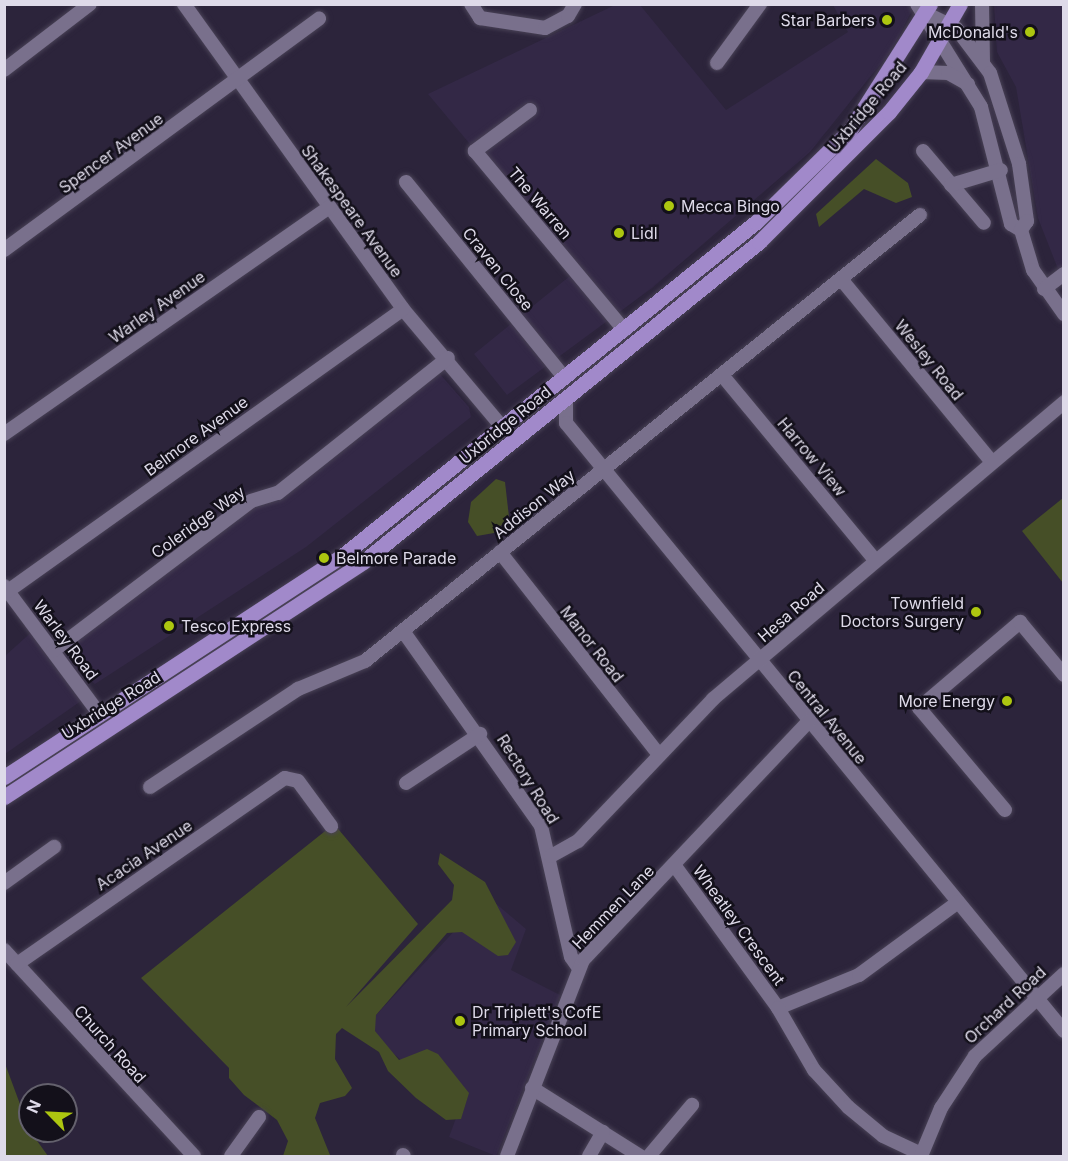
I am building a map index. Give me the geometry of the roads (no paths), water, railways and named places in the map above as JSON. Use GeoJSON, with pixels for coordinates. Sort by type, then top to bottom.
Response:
{"type":"FeatureCollection","features":[{"type":"Feature","properties":{"kind":"main road","name":"Uxbridge Road"},"geometry":{"type":"LineString","coordinates":[[4,797],[364,561],[759,242],[835,172],[921,72],[960,4]]}},
{"type":"Feature","properties":{"kind":"main road","name":"Uxbridge Road"},"geometry":{"type":"LineString","coordinates":[[4,777],[342,556],[565,378],[742,232],[850,130],[924,8]]}},
{"type":"Feature","properties":{"kind":"main road"},"geometry":{"type":"LineString","coordinates":[[742,232],[759,242]]}},
{"type":"Feature","properties":{"kind":"main road"},"geometry":{"type":"LineString","coordinates":[[342,556],[351,566],[364,561]]}},
{"type":"Feature","properties":{"kind":"street"},"geometry":{"type":"LineString","coordinates":[[4,70],[90,4]]}},
{"type":"Feature","properties":{"kind":"street","name":"Shakespeare Avenue"},"geometry":{"type":"LineString","coordinates":[[184,4],[237,82],[403,309],[448,358],[503,428]]}},
{"type":"Feature","properties":{"kind":"street"},"geometry":{"type":"LineString","coordinates":[[474,10],[544,28],[568,16],[575,4]]}},
{"type":"Feature","properties":{"kind":"street"},"geometry":{"type":"LineString","coordinates":[[717,63],[760,4]]}},
{"type":"Feature","properties":{"kind":"street"},"geometry":{"type":"LineString","coordinates":[[982,4],[983,62],[1019,164],[1027,221],[1020,230]]}},
{"type":"Feature","properties":{"kind":"street"},"geometry":{"type":"LineString","coordinates":[[924,8],[948,23],[983,62]]}},
{"type":"Feature","properties":{"kind":"street"},"geometry":{"type":"LineString","coordinates":[[924,8],[970,85],[1000,170],[1011,224],[1020,230],[1044,289],[1064,314]]}},
{"type":"Feature","properties":{"kind":"street","name":"Spencer Avenue"},"geometry":{"type":"LineString","coordinates":[[4,250],[237,82],[319,19]]}},
{"type":"Feature","properties":{"kind":"street"},"geometry":{"type":"LineString","coordinates":[[921,72],[948,73],[970,85]]}},
{"type":"Feature","properties":{"kind":"street","name":"The Warren"},"geometry":{"type":"LineString","coordinates":[[530,110],[474,151],[624,330]]}},
{"type":"Feature","properties":{"kind":"street"},"geometry":{"type":"LineString","coordinates":[[923,151],[984,223]]}},
{"type":"Feature","properties":{"kind":"street"},"geometry":{"type":"LineString","coordinates":[[951,185],[1000,170]]}},
{"type":"Feature","properties":{"kind":"street","name":"Craven Close"},"geometry":{"type":"LineString","coordinates":[[406,182],[565,378]]}},
{"type":"Feature","properties":{"kind":"street","name":"Warley Avenue"},"geometry":{"type":"LineString","coordinates":[[4,435],[329,207]]}},
{"type":"Feature","properties":{"kind":"street","name":"Addison Way"},"geometry":{"type":"LineString","coordinates":[[150,787],[298,689],[355,668],[920,215]]}},
{"type":"Feature","properties":{"kind":"street"},"geometry":{"type":"LineString","coordinates":[[1044,289],[1064,274]]}},
{"type":"Feature","properties":{"kind":"street","name":"Wesley Road"},"geometry":{"type":"LineString","coordinates":[[841,279],[992,462]]}},
{"type":"Feature","properties":{"kind":"street","name":"Belmore Avenue"},"geometry":{"type":"LineString","coordinates":[[6,588],[403,309]]}},
{"type":"Feature","properties":{"kind":"street","name":"Coleridge Way"},"geometry":{"type":"LineString","coordinates":[[53,651],[251,501],[278,493],[448,358]]}},
{"type":"Feature","properties":{"kind":"street","name":"Harrow View"},"geometry":{"type":"LineString","coordinates":[[722,375],[876,561]]}},
{"type":"Feature","properties":{"kind":"street"},"geometry":{"type":"LineString","coordinates":[[543,417],[566,423],[566,399]]}},
{"type":"Feature","properties":{"kind":"street","name":"Hesa Road"},"geometry":{"type":"LineString","coordinates":[[551,856],[578,841],[700,711],[1064,402]]}},
{"type":"Feature","properties":{"kind":"street","name":"Central Avenue"},"geometry":{"type":"LineString","coordinates":[[566,423],[1064,1031]]}},
{"type":"Feature","properties":{"kind":"street","name":"Manor Road"},"geometry":{"type":"LineString","coordinates":[[500,552],[659,755]]}},
{"type":"Feature","properties":{"kind":"street","name":"Warley Road"},"geometry":{"type":"LineString","coordinates":[[6,588],[100,715]]}},
{"type":"Feature","properties":{"kind":"street"},"geometry":{"type":"LineString","coordinates":[[1005,810],[919,708],[1020,622],[1064,675]]}},
{"type":"Feature","properties":{"kind":"street","name":"Rectory Road"},"geometry":{"type":"LineString","coordinates":[[403,631],[480,734],[539,822],[551,856],[571,957],[578,967]]}},
{"type":"Feature","properties":{"kind":"street","name":"Hemmen Lane"},"geometry":{"type":"LineString","coordinates":[[507,1156],[578,967],[809,721]]}},
{"type":"Feature","properties":{"kind":"street"},"geometry":{"type":"LineString","coordinates":[[406,783],[480,734]]}},
{"type":"Feature","properties":{"kind":"street","name":"Acacia Avenue"},"geometry":{"type":"LineString","coordinates":[[17,964],[291,777],[331,826]]}},
{"type":"Feature","properties":{"kind":"street"},"geometry":{"type":"LineString","coordinates":[[4,883],[54,847]]}},
{"type":"Feature","properties":{"kind":"street","name":"Wheatley Crescent"},"geometry":{"type":"LineString","coordinates":[[675,866],[778,1008],[860,975],[958,902]]}},
{"type":"Feature","properties":{"kind":"street","name":"Church Road"},"geometry":{"type":"LineString","coordinates":[[4,950],[194,1156]]}},
{"type":"Feature","properties":{"kind":"street","name":"Orchard Road"},"geometry":{"type":"LineString","coordinates":[[921,1155],[958,1079],[1035,996],[1064,974]]}},
{"type":"Feature","properties":{"kind":"street"},"geometry":{"type":"LineString","coordinates":[[778,1008],[814,1070],[848,1107],[883,1136],[921,1155]]}},
{"type":"Feature","properties":{"kind":"street"},"geometry":{"type":"LineString","coordinates":[[532,1088],[640,1156]]}},
{"type":"Feature","properties":{"kind":"street"},"geometry":{"type":"LineString","coordinates":[[649,1156],[692,1105]]}},
{"type":"Feature","properties":{"kind":"street"},"geometry":{"type":"LineString","coordinates":[[231,1156],[258,1117]]}},
{"type":"Feature","properties":{"kind":"street"},"geometry":{"type":"LineString","coordinates":[[589,1156],[603,1132]]}},
{"type":"Feature","properties":{"kind":"place","name":"Star Barbers"},"geometry":{"type":"Point","coordinates":[887,20]}},
{"type":"Feature","properties":{"kind":"place","name":"McDonald's"},"geometry":{"type":"Point","coordinates":[1030,32]}},
{"type":"Feature","properties":{"kind":"place","name":"Mecca Bingo"},"geometry":{"type":"Point","coordinates":[669,206]}},
{"type":"Feature","properties":{"kind":"place","name":"Lidl"},"geometry":{"type":"Point","coordinates":[619,233]}},
{"type":"Feature","properties":{"kind":"place","name":"Belmore Parade"},"geometry":{"type":"Point","coordinates":[324,558]}},
{"type":"Feature","properties":{"kind":"place","name":"Townfield Doctors Surgery"},"geometry":{"type":"Point","coordinates":[976,612]}},
{"type":"Feature","properties":{"kind":"place","name":"Tesco Express"},"geometry":{"type":"Point","coordinates":[169,626]}},
{"type":"Feature","properties":{"kind":"place","name":"More Energy"},"geometry":{"type":"Point","coordinates":[1007,701]}},
{"type":"Feature","properties":{"kind":"place","name":"Dr Triplett's CofE Primary School"},"geometry":{"type":"Point","coordinates":[460,1021]}}]}
